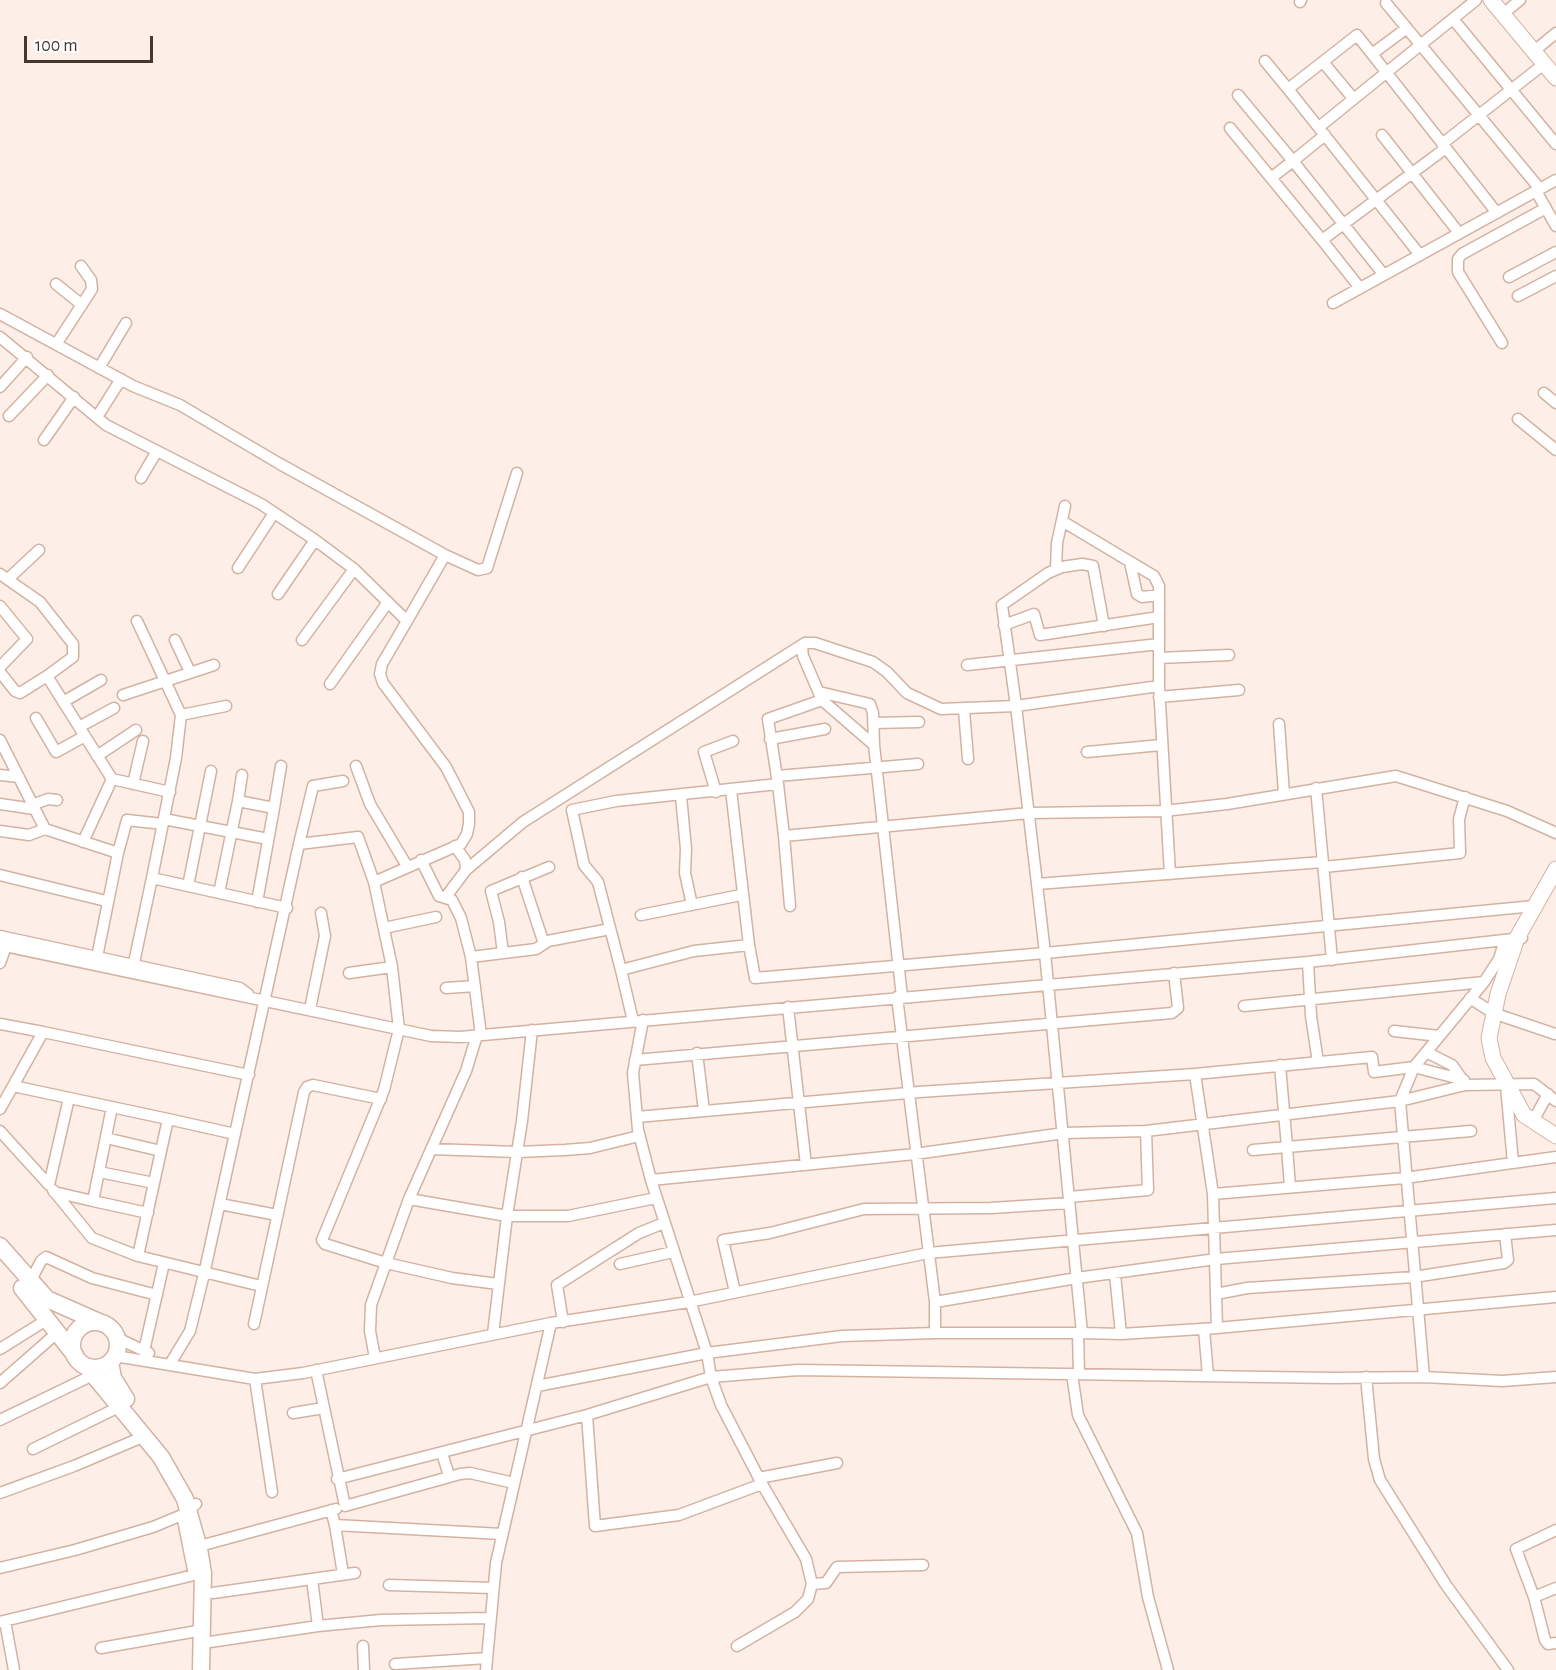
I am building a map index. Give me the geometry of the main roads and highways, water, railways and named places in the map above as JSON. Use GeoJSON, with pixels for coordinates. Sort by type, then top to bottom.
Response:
{"type":"FeatureCollection","features":[{"type":"Feature","properties":{"kind":"main road"},"geometry":{"type":"LineString","coordinates":[[1491,0],[1550,65]]}},
{"type":"Feature","properties":{"kind":"main road"},"geometry":{"type":"LineString","coordinates":[[1510,3],[1539,46],[1556,78]]}},
{"type":"Feature","properties":{"kind":"main road"},"geometry":{"type":"LineString","coordinates":[[1556,869],[1515,941],[1493,1013],[1490,1038],[1493,1058],[1506,1086],[1524,1115],[1556,1136]]}},
{"type":"Feature","properties":{"kind":"main road"},"geometry":{"type":"LineString","coordinates":[[1515,941],[1556,887]]}},
{"type":"Feature","properties":{"kind":"main road"},"geometry":{"type":"LineString","coordinates":[[0,1246],[47,1299],[108,1326],[117,1338],[113,1359],[113,1378],[184,1475],[203,1574],[207,1638],[212,1670]]}},
{"type":"Feature","properties":{"kind":"main road"},"geometry":{"type":"LineString","coordinates":[[0,1262],[121,1406],[176,1480],[207,1544],[203,1574],[213,1593],[201,1670]]}},
{"type":"Feature","properties":{"kind":"main road"},"geometry":{"type":"LineString","coordinates":[[86,1367],[73,1347],[76,1333],[86,1324],[100,1323]]}},
{"type":"Feature","properties":{"kind":"main road"},"geometry":{"type":"LineString","coordinates":[[86,1367],[99,1368],[113,1359]]}}]}
